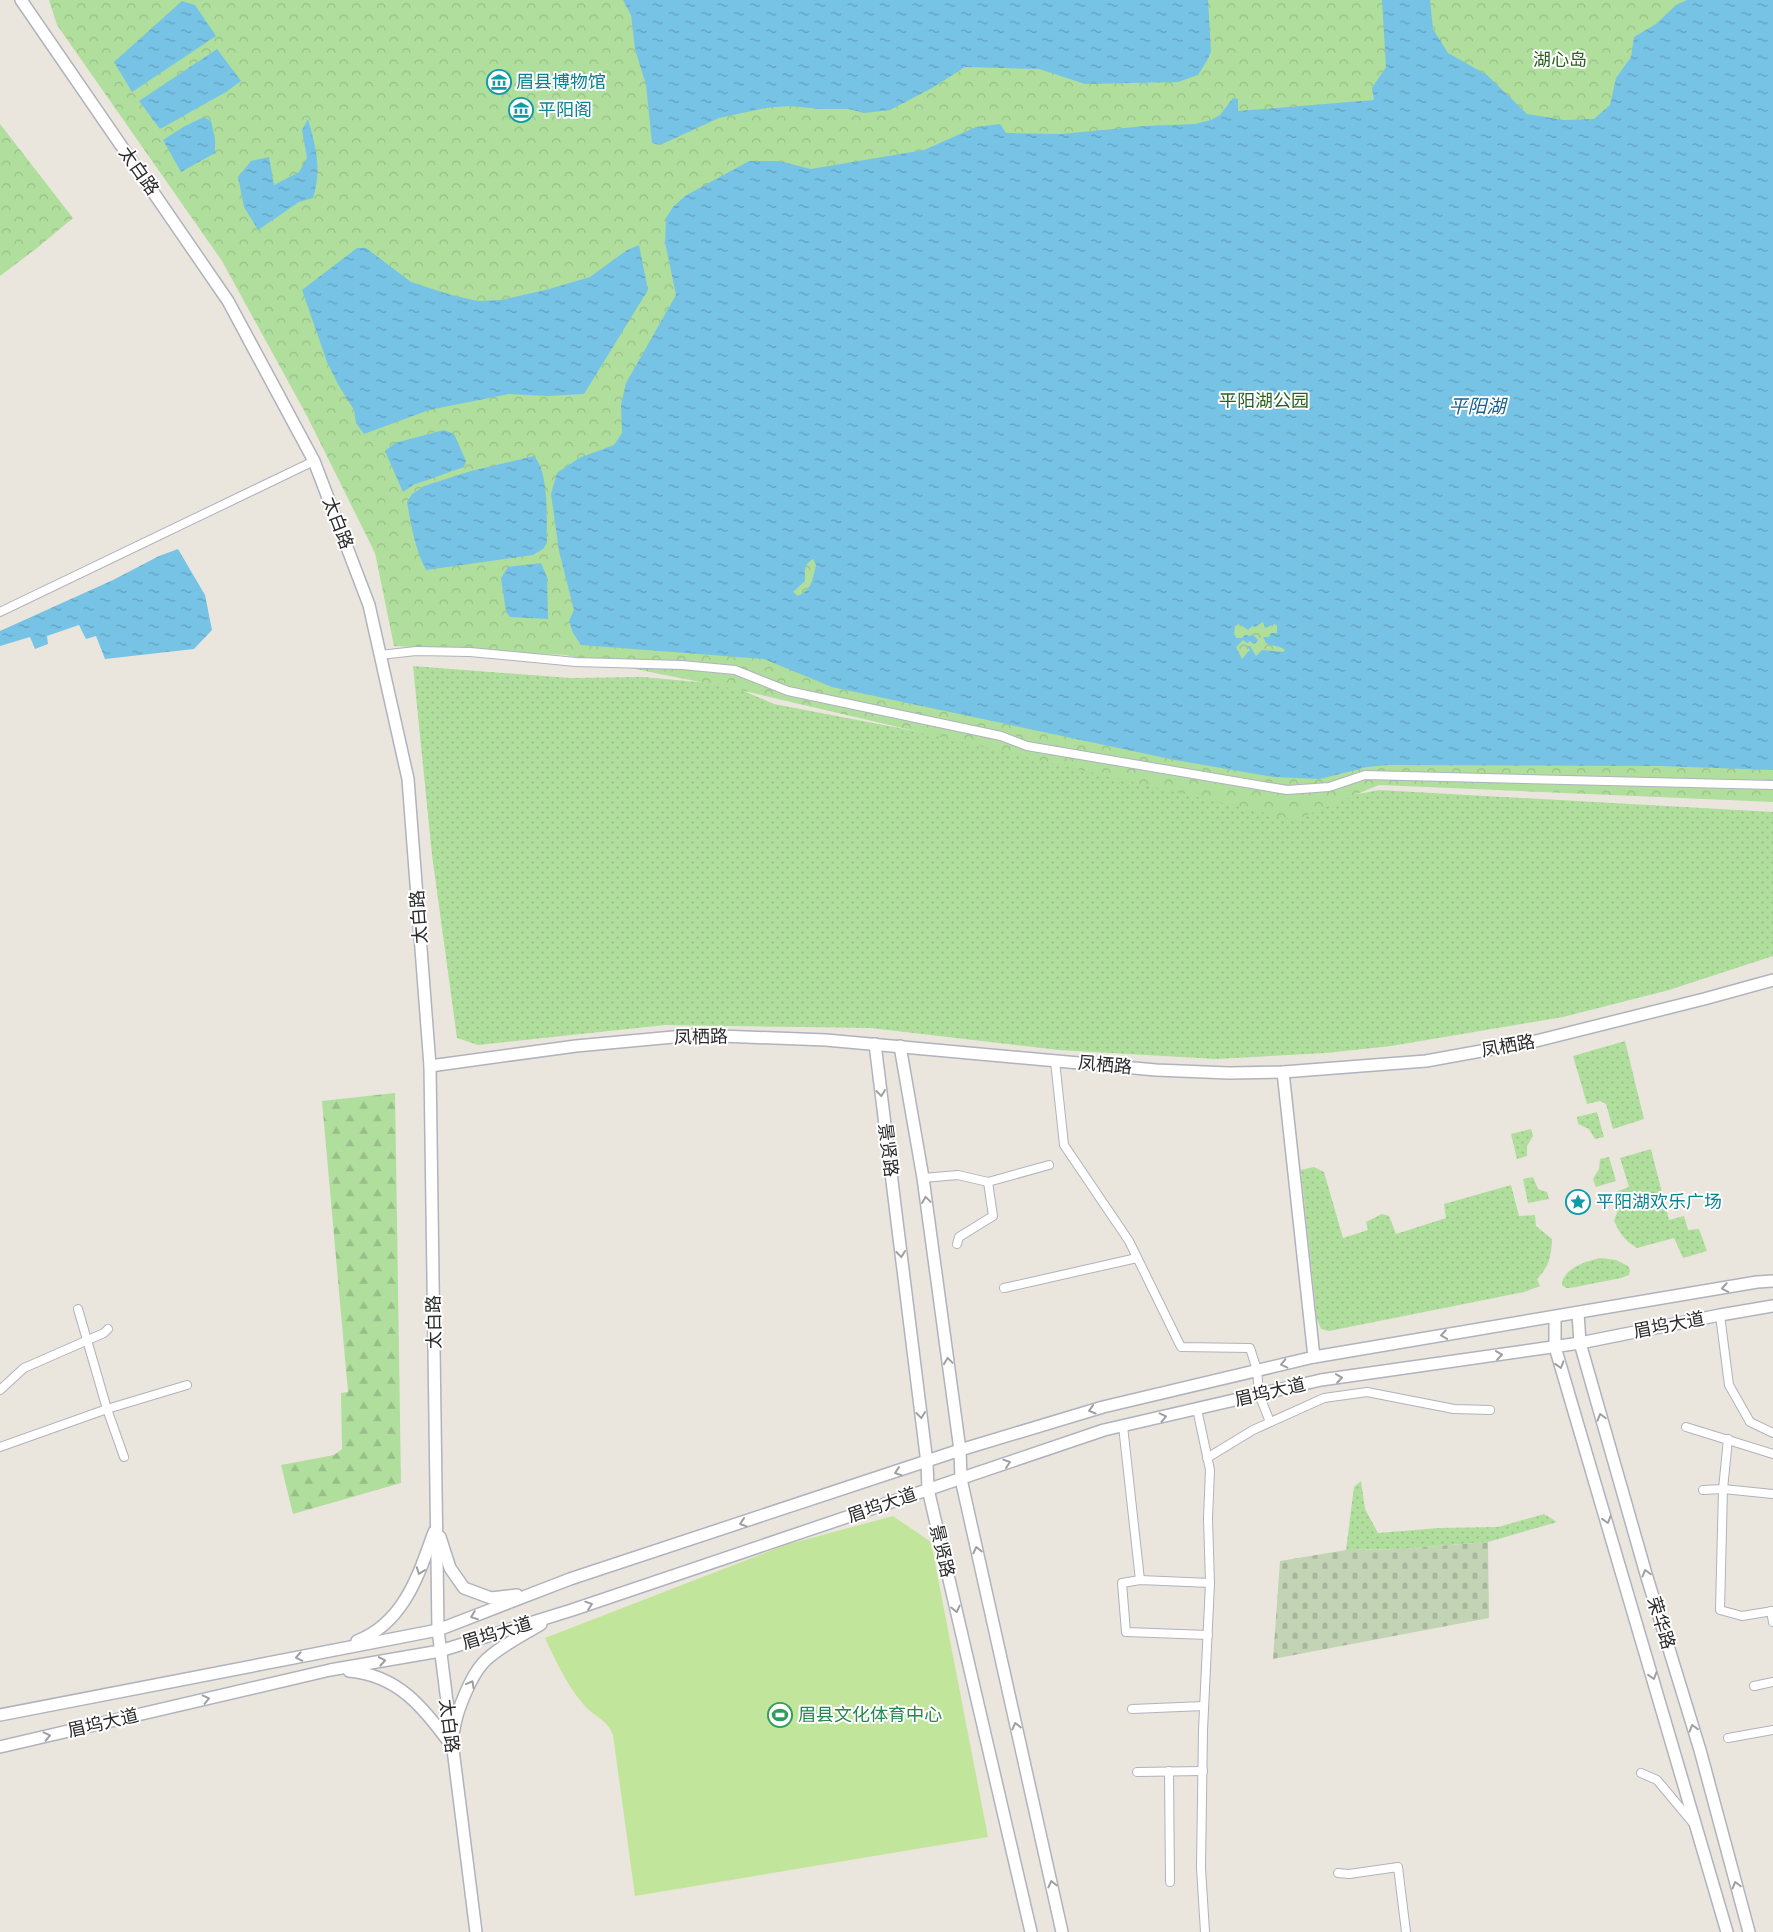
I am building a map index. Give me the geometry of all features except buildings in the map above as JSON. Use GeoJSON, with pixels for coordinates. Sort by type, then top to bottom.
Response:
{"type":"FeatureCollection","features":[{"type":"Feature","properties":{"kind":"main road","name":"太白路"},"geometry":{"type":"LineString","coordinates":[[21,0],[228,301],[314,461],[369,605],[408,779],[430,1066],[438,1630],[476,1932]]}},
{"type":"Feature","properties":{"kind":"main road","name":"凤栖路"},"geometry":{"type":"LineString","coordinates":[[430,1066],[576,1046],[695,1035],[826,1040],[1156,1070],[1229,1073],[1283,1072],[1426,1061],[1536,1041],[1773,980]]}},
{"type":"Feature","properties":{"kind":"main road","name":"景贤路"},"geometry":{"type":"LineString","coordinates":[[875,1044],[927,1463],[928,1490],[1031,1932]]}},
{"type":"Feature","properties":{"kind":"main road","name":"景贤路"},"geometry":{"type":"LineString","coordinates":[[900,1046],[922,1178],[960,1450],[961,1479],[1062,1932]]}},
{"type":"Feature","properties":{"kind":"main road"},"geometry":{"type":"LineString","coordinates":[[1283,1072],[1314,1356]]}},
{"type":"Feature","properties":{"kind":"main road","name":"眉坞大道"},"geometry":{"type":"LineString","coordinates":[[0,1715],[438,1630],[580,1576],[927,1463],[960,1450],[1103,1407],[1314,1356],[1757,1282],[1773,1282]]}},
{"type":"Feature","properties":{"kind":"main road","name":"眉坞大道"},"geometry":{"type":"LineString","coordinates":[[0,1748],[330,1670],[440,1651],[558,1615],[1104,1430],[1322,1380],[1580,1343],[1773,1306]]}},
{"type":"Feature","properties":{"kind":"main road","name":"荣华路"},"geometry":{"type":"LineString","coordinates":[[1578,1313],[1580,1343],[1646,1574],[1700,1750],[1749,1932]]}},
{"type":"Feature","properties":{"kind":"main road","name":"荣华路"},"geometry":{"type":"LineString","coordinates":[[1555,1317],[1555,1347],[1727,1932]]}},
{"type":"Feature","properties":{"kind":"main road"},"geometry":{"type":"LineString","coordinates":[[436,1525],[450,1568],[464,1588],[491,1598],[536,1592]]}},
{"type":"Feature","properties":{"kind":"main road"},"geometry":{"type":"LineString","coordinates":[[332,1650],[368,1637],[396,1614],[416,1582],[436,1525]]}},
{"type":"Feature","properties":{"kind":"main road"},"geometry":{"type":"LineString","coordinates":[[452,1747],[456,1716],[467,1691],[483,1663],[509,1643],[558,1615]]}},
{"type":"Feature","properties":{"kind":"main road"},"geometry":{"type":"LineString","coordinates":[[330,1670],[365,1672],[389,1682],[424,1710],[452,1747]]}},
{"type":"Feature","properties":{"kind":"street"},"geometry":{"type":"LineString","coordinates":[[0,612],[314,461]]}},
{"type":"Feature","properties":{"kind":"street"},"geometry":{"type":"LineString","coordinates":[[380,655],[416,652],[470,652],[576,662],[682,665],[735,670],[788,691],[1001,736],[1027,746],[1287,790],[1329,787],[1365,775],[1773,785]]}},
{"type":"Feature","properties":{"kind":"street"},"geometry":{"type":"LineString","coordinates":[[1055,1060],[1064,1145],[1129,1241],[1181,1347],[1250,1348],[1258,1370],[1259,1394],[1270,1422]]}},
{"type":"Feature","properties":{"kind":"street"},"geometry":{"type":"LineString","coordinates":[[922,1178],[958,1175],[988,1182],[1049,1165]]}},
{"type":"Feature","properties":{"kind":"street"},"geometry":{"type":"LineString","coordinates":[[958,1244],[959,1237],[993,1216],[988,1182]]}},
{"type":"Feature","properties":{"kind":"street"},"geometry":{"type":"LineString","coordinates":[[1004,1288],[1137,1258]]}},
{"type":"Feature","properties":{"kind":"street"},"geometry":{"type":"LineString","coordinates":[[78,1309],[107,1409],[124,1457]]}},
{"type":"Feature","properties":{"kind":"street"},"geometry":{"type":"LineString","coordinates":[[1720,1315],[1730,1385],[1750,1422],[1773,1433]]}},
{"type":"Feature","properties":{"kind":"street"},"geometry":{"type":"LineString","coordinates":[[0,1390],[24,1368],[104,1334],[108,1329]]}},
{"type":"Feature","properties":{"kind":"street"},"geometry":{"type":"LineString","coordinates":[[0,1447],[107,1409],[187,1385]]}},
{"type":"Feature","properties":{"kind":"street"},"geometry":{"type":"LineString","coordinates":[[1207,1458],[1253,1430],[1324,1398],[1367,1392],[1454,1409],[1490,1410]]}},
{"type":"Feature","properties":{"kind":"street"},"geometry":{"type":"LineString","coordinates":[[1197,1409],[1210,1470],[1208,1518],[1210,1584],[1204,1706],[1201,1868],[1205,1932]]}},
{"type":"Feature","properties":{"kind":"street"},"geometry":{"type":"LineString","coordinates":[[1123,1426],[1140,1580]]}},
{"type":"Feature","properties":{"kind":"street"},"geometry":{"type":"LineString","coordinates":[[1686,1427],[1773,1454]]}},
{"type":"Feature","properties":{"kind":"street"},"geometry":{"type":"LineString","coordinates":[[1728,1439],[1723,1489],[1720,1610],[1742,1616],[1772,1611],[1773,1622]]}},
{"type":"Feature","properties":{"kind":"street"},"geometry":{"type":"LineString","coordinates":[[1703,1490],[1723,1489],[1773,1494]]}},
{"type":"Feature","properties":{"kind":"street"},"geometry":{"type":"LineString","coordinates":[[1208,1635],[1126,1632],[1122,1584],[1140,1580],[1210,1584]]}},
{"type":"Feature","properties":{"kind":"street"},"geometry":{"type":"LineString","coordinates":[[1754,1686],[1773,1682]]}},
{"type":"Feature","properties":{"kind":"street"},"geometry":{"type":"LineString","coordinates":[[1132,1709],[1204,1706]]}},
{"type":"Feature","properties":{"kind":"street"},"geometry":{"type":"LineString","coordinates":[[1728,1738],[1773,1730]]}},
{"type":"Feature","properties":{"kind":"street"},"geometry":{"type":"LineString","coordinates":[[1138,1772],[1203,1772]]}},
{"type":"Feature","properties":{"kind":"street"},"geometry":{"type":"LineString","coordinates":[[1169,1772],[1170,1882]]}},
{"type":"Feature","properties":{"kind":"street"},"geometry":{"type":"LineString","coordinates":[[1641,1773],[1657,1780],[1697,1828]]}},
{"type":"Feature","properties":{"kind":"street"},"geometry":{"type":"LineString","coordinates":[[1338,1873],[1349,1874],[1398,1867],[1406,1932]]}},
{"type":"Feature","properties":{"kind":"green space","name":"平阳湖"},"geometry":{"type":"Polygon","coordinates":[[[49,0],[1773,0],[1773,802],[1379,785],[1295,820],[740,690],[565,655],[394,646],[375,553],[307,416],[222,261],[57,25],[49,0]]]}},
{"type":"Feature","properties":{"kind":"green space"},"geometry":{"type":"Polygon","coordinates":[[[0,124],[73,218],[0,276],[0,124]]]}},
{"type":"Feature","properties":{"kind":"green space"},"geometry":{"type":"Polygon","coordinates":[[[413,666],[570,678],[643,677],[730,685],[774,704],[1301,805],[1379,790],[1773,812],[1773,956],[1669,990],[1563,1017],[1391,1046],[1326,1053],[1216,1059],[1059,1050],[871,1028],[665,1025],[478,1045],[457,1038],[432,855],[413,666]]]}},
{"type":"Feature","properties":{"kind":"green space"},"geometry":{"type":"Polygon","coordinates":[[[1625,1041],[1644,1119],[1613,1129],[1606,1104],[1600,1101],[1587,1104],[1573,1056],[1625,1041]]]}},
{"type":"Feature","properties":{"kind":"green space"},"geometry":{"type":"Polygon","coordinates":[[[395,1093],[401,1483],[293,1514],[281,1465],[334,1455],[342,1449],[341,1393],[348,1392],[322,1101],[395,1093]]]}},
{"type":"Feature","properties":{"kind":"green space"},"geometry":{"type":"Polygon","coordinates":[[[1597,1112],[1604,1137],[1595,1139],[1589,1129],[1578,1124],[1577,1117],[1597,1112]]]}},
{"type":"Feature","properties":{"kind":"green space"},"geometry":{"type":"Polygon","coordinates":[[[1531,1129],[1533,1136],[1527,1146],[1527,1156],[1517,1159],[1511,1134],[1531,1129]]]}},
{"type":"Feature","properties":{"kind":"green space"},"geometry":{"type":"Polygon","coordinates":[[[1651,1149],[1669,1220],[1684,1216],[1688,1230],[1699,1229],[1707,1251],[1683,1258],[1674,1238],[1637,1248],[1629,1243],[1618,1230],[1614,1221],[1619,1207],[1615,1192],[1629,1187],[1620,1158],[1651,1149]]]}},
{"type":"Feature","properties":{"kind":"green space"},"geometry":{"type":"Polygon","coordinates":[[[1609,1157],[1616,1181],[1596,1187],[1593,1179],[1599,1169],[1600,1159],[1609,1157]]]}},
{"type":"Feature","properties":{"kind":"green space"},"geometry":{"type":"Polygon","coordinates":[[[1314,1167],[1324,1172],[1343,1238],[1368,1230],[1366,1222],[1382,1214],[1389,1216],[1396,1234],[1446,1218],[1444,1204],[1511,1185],[1519,1216],[1535,1215],[1536,1226],[1552,1239],[1549,1260],[1537,1279],[1540,1286],[1524,1292],[1329,1331],[1321,1329],[1317,1319],[1301,1170],[1314,1167]]]}},
{"type":"Feature","properties":{"kind":"green space"},"geometry":{"type":"Polygon","coordinates":[[[1533,1177],[1538,1189],[1547,1192],[1549,1199],[1528,1203],[1523,1179],[1533,1177]]]}},
{"type":"Feature","properties":{"kind":"green space"},"geometry":{"type":"Polygon","coordinates":[[[1601,1258],[1616,1260],[1628,1266],[1630,1270],[1629,1275],[1570,1288],[1562,1285],[1566,1274],[1576,1266],[1601,1258]]]}},
{"type":"Feature","properties":{"kind":"green space"},"geometry":{"type":"Polygon","coordinates":[[[1361,1481],[1365,1509],[1378,1533],[1439,1528],[1498,1527],[1544,1514],[1557,1522],[1488,1542],[1399,1549],[1346,1550],[1354,1487],[1361,1481]]]}},
{"type":"Feature","properties":{"kind":"green space","name":"眉县文化体育中心"},"geometry":{"type":"Polygon","coordinates":[[[893,1516],[931,1542],[988,1837],[635,1896],[613,1735],[607,1725],[588,1709],[572,1690],[545,1638],[785,1545],[893,1516]]]}},
{"type":"Feature","properties":{"kind":"green space"},"geometry":{"type":"Polygon","coordinates":[[[1488,1542],[1489,1618],[1273,1659],[1280,1561],[1346,1550],[1399,1549],[1488,1542]]]}},
{"type":"Feature","properties":{"kind":"water"},"geometry":{"type":"Polygon","coordinates":[[[623,0],[1208,0],[1211,51],[1198,75],[1178,82],[1085,84],[1039,69],[965,67],[932,88],[890,110],[864,113],[849,109],[790,106],[765,108],[719,118],[660,145],[652,143],[646,85],[635,49],[631,15],[623,0]]]}},
{"type":"Feature","properties":{"kind":"water","name":"平阳湖"},"geometry":{"type":"Polygon","coordinates":[[[1382,0],[1430,0],[1433,29],[1448,53],[1487,75],[1527,114],[1564,120],[1594,119],[1610,105],[1616,78],[1631,57],[1634,37],[1656,24],[1676,5],[1687,0],[1773,0],[1773,770],[1659,766],[1388,765],[1367,767],[1320,779],[1274,777],[1175,760],[832,687],[764,659],[581,645],[573,633],[569,621],[574,610],[559,551],[551,494],[557,473],[579,458],[614,445],[622,433],[621,405],[626,383],[676,295],[665,242],[666,218],[673,207],[685,196],[749,161],[779,161],[811,169],[924,150],[976,127],[1000,124],[1006,133],[1061,134],[1145,126],[1195,124],[1211,120],[1220,115],[1233,98],[1238,99],[1238,111],[1374,100],[1372,88],[1386,67],[1382,0]],[[813,559],[806,566],[805,581],[793,592],[798,596],[807,590],[811,583],[816,565],[813,559]],[[1263,622],[1255,627],[1252,626],[1248,630],[1239,624],[1235,626],[1234,634],[1236,638],[1242,638],[1245,635],[1251,636],[1252,634],[1258,640],[1253,644],[1250,641],[1247,643],[1243,640],[1236,647],[1242,659],[1250,650],[1247,646],[1250,646],[1256,656],[1262,650],[1283,652],[1285,650],[1266,643],[1263,637],[1269,637],[1271,633],[1277,633],[1277,626],[1275,624],[1265,628],[1263,622]]]}},
{"type":"Feature","properties":{"kind":"water"},"geometry":{"type":"Polygon","coordinates":[[[182,1],[195,5],[216,36],[132,92],[114,62],[182,1]]]}},
{"type":"Feature","properties":{"kind":"water"},"geometry":{"type":"Polygon","coordinates":[[[217,49],[241,81],[226,92],[160,129],[139,101],[217,49]]]}},
{"type":"Feature","properties":{"kind":"water"},"geometry":{"type":"Polygon","coordinates":[[[204,117],[211,121],[215,139],[215,153],[181,172],[163,140],[204,117]]]}},
{"type":"Feature","properties":{"kind":"water"},"geometry":{"type":"Polygon","coordinates":[[[308,119],[317,158],[316,187],[313,198],[299,202],[258,230],[244,207],[238,177],[251,161],[269,157],[274,185],[299,172],[307,158],[302,130],[308,119]]]}},
{"type":"Feature","properties":{"kind":"water"},"geometry":{"type":"Polygon","coordinates":[[[639,245],[648,290],[584,394],[547,396],[509,394],[429,410],[364,434],[356,423],[354,410],[327,362],[302,290],[357,248],[366,248],[411,282],[451,295],[478,301],[501,300],[590,277],[627,250],[639,245]]]}},
{"type":"Feature","properties":{"kind":"water"},"geometry":{"type":"Polygon","coordinates":[[[444,430],[454,434],[466,461],[464,467],[413,485],[403,492],[385,451],[395,443],[444,430]]]}},
{"type":"Feature","properties":{"kind":"water"},"geometry":{"type":"Polygon","coordinates":[[[534,456],[543,474],[545,485],[547,543],[543,549],[533,555],[426,570],[416,545],[410,519],[407,502],[412,494],[424,486],[471,471],[534,456]]]}},
{"type":"Feature","properties":{"kind":"water"},"geometry":{"type":"Polygon","coordinates":[[[178,549],[205,595],[212,630],[194,649],[105,659],[96,636],[86,639],[79,625],[47,636],[48,644],[35,649],[30,637],[0,646],[0,631],[113,580],[159,556],[178,549]]]}},
{"type":"Feature","properties":{"kind":"water"},"geometry":{"type":"Polygon","coordinates":[[[541,563],[547,577],[548,619],[510,617],[506,612],[501,578],[508,567],[541,563]]]}},
{"type":"Feature","properties":{"kind":"place","name":"眉县博物馆"},"geometry":{"type":"Point","coordinates":[499,82]}},
{"type":"Feature","properties":{"kind":"place","name":"平阳阁"},"geometry":{"type":"Point","coordinates":[521,110]}},
{"type":"Feature","properties":{"kind":"place","name":"平阳湖欢乐广场"},"geometry":{"type":"Point","coordinates":[1578,1202]}},
{"type":"Feature","properties":{"kind":"place","name":"眉县文化体育中心"},"geometry":{"type":"Point","coordinates":[780,1715]}},
{"type":"Feature","properties":{"kind":"park label","name":"湖心岛"},"geometry":{"type":"Point","coordinates":[1560,60]}},
{"type":"Feature","properties":{"kind":"park label","name":"平阳湖公园"},"geometry":{"type":"Point","coordinates":[1264,401]}}]}
